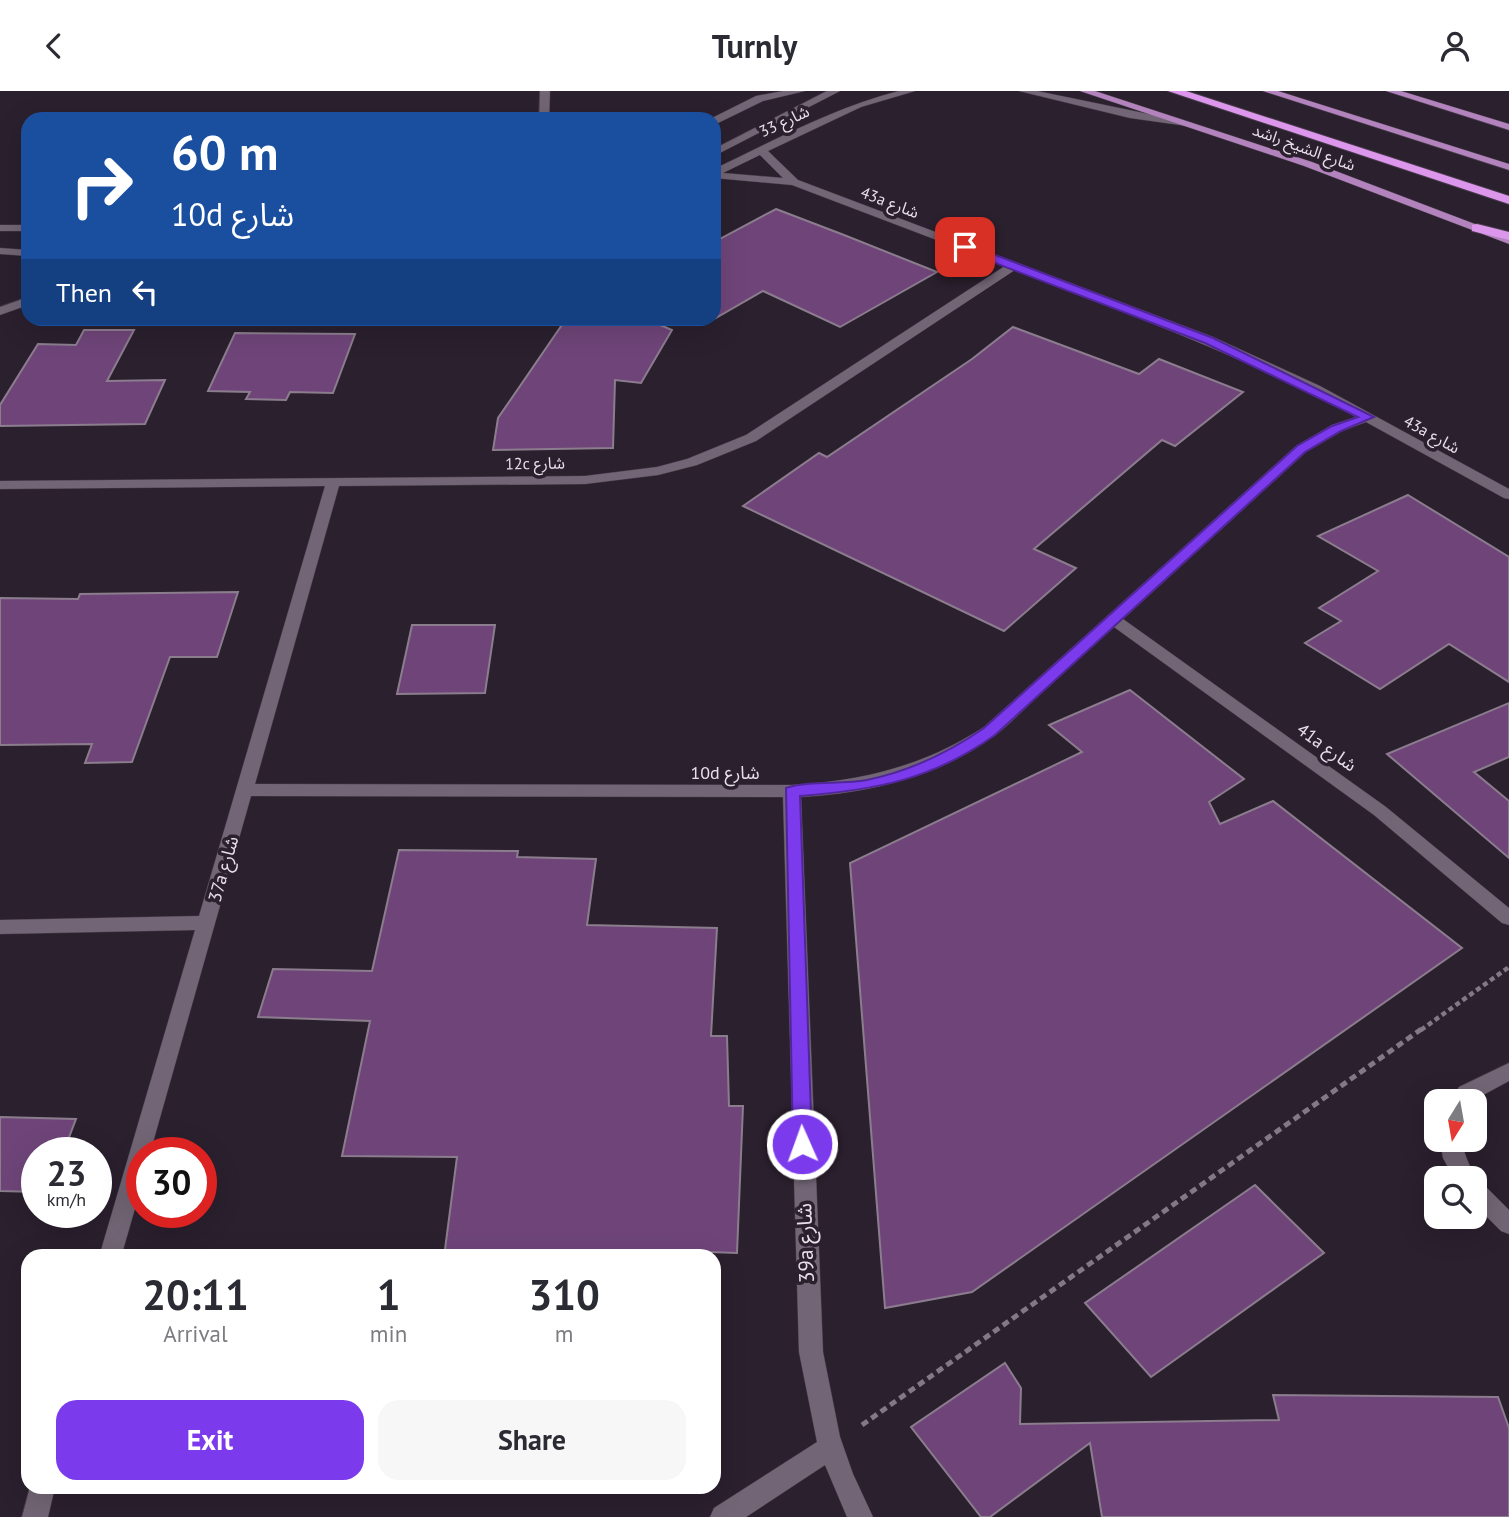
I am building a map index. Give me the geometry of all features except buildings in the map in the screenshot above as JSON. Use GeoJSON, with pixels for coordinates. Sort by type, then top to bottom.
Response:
{"type":"FeatureCollection","features":[{"type":"Feature","properties":{"kind":"highway"},"geometry":{"type":"LineString","coordinates":[[1174,91],[1509,200]]}},
{"type":"Feature","properties":{"kind":"highway"},"geometry":{"type":"LineString","coordinates":[[1477,228],[1509,238]]}},
{"type":"Feature","properties":{"kind":"main road","name":"شارع الشيخ راشد"},"geometry":{"type":"LineString","coordinates":[[1085,91],[1187,123],[1477,228]]}},
{"type":"Feature","properties":{"kind":"main road"},"geometry":{"type":"LineString","coordinates":[[1268,91],[1509,167]]}},
{"type":"Feature","properties":{"kind":"main road"},"geometry":{"type":"LineString","coordinates":[[1391,91],[1509,127]]}},
{"type":"Feature","properties":{"kind":"street"},"geometry":{"type":"LineString","coordinates":[[544,112],[545,91]]}},
{"type":"Feature","properties":{"kind":"street"},"geometry":{"type":"LineString","coordinates":[[721,118],[761,99],[802,91],[834,91]]}},
{"type":"Feature","properties":{"kind":"street","name":"شارع 33"},"geometry":{"type":"LineString","coordinates":[[721,149],[834,91]]}},
{"type":"Feature","properties":{"kind":"street","name":"شارع 33"},"geometry":{"type":"LineString","coordinates":[[721,170],[857,105],[910,91]]}},
{"type":"Feature","properties":{"kind":"street"},"geometry":{"type":"LineString","coordinates":[[1024,91],[1130,115],[1187,123]]}},
{"type":"Feature","properties":{"kind":"street","name":"43a شارع"},"geometry":{"type":"LineString","coordinates":[[761,150],[794,182]]}},
{"type":"Feature","properties":{"kind":"street","name":"43a شارع"},"geometry":{"type":"LineString","coordinates":[[721,175],[794,182],[1209,340],[1368,417],[1509,495]]}},
{"type":"Feature","properties":{"kind":"street"},"geometry":{"type":"LineString","coordinates":[[0,228],[21,228]]}},
{"type":"Feature","properties":{"kind":"street"},"geometry":{"type":"LineString","coordinates":[[0,251],[21,252]]}},
{"type":"Feature","properties":{"kind":"street","name":"12c شارع"},"geometry":{"type":"LineString","coordinates":[[0,485],[585,479],[634,475],[692,462],[751,438],[1014,266]]}},
{"type":"Feature","properties":{"kind":"street"},"geometry":{"type":"LineString","coordinates":[[0,311],[21,304]]}},
{"type":"Feature","properties":{"kind":"street","name":"10d شارع"},"geometry":{"type":"LineString","coordinates":[[246,790],[792,792],[866,785],[936,764],[989,731],[1301,449],[1337,428],[1368,417]]}},
{"type":"Feature","properties":{"kind":"street","name":"37a شارع"},"geometry":{"type":"LineString","coordinates":[[112,1249],[333,482]]}},
{"type":"Feature","properties":{"kind":"street","name":"41a شارع"},"geometry":{"type":"LineString","coordinates":[[1113,619],[1380,811],[1509,918]]}},
{"type":"Feature","properties":{"kind":"street","name":"39a شارع"},"geometry":{"type":"LineString","coordinates":[[792,792],[807,1306],[817,1400],[830,1448],[860,1517]]}},
{"type":"Feature","properties":{"kind":"street"},"geometry":{"type":"LineString","coordinates":[[0,927],[208,923]]}},
{"type":"Feature","properties":{"kind":"street"},"geometry":{"type":"LineString","coordinates":[[1474,1089],[1509,1071]]}},
{"type":"Feature","properties":{"kind":"street"},"geometry":{"type":"LineString","coordinates":[[1487,1203],[1509,1224]]}},
{"type":"Feature","properties":{"kind":"street"},"geometry":{"type":"LineString","coordinates":[[723,1517],[830,1448]]}},
{"type":"Feature","properties":{"kind":"street"},"geometry":{"type":"LineString","coordinates":[[35,1517],[41,1494]]}},
{"type":"Feature","properties":{"kind":"path"},"geometry":{"type":"LineString","coordinates":[[830,1448],[1509,967]]}},
{"type":"Feature","properties":{"kind":"route"},"geometry":{"type":"LineString","coordinates":[[802,1144],[792,792],[866,785],[936,764],[964,749],[989,731],[1301,449],[1337,428],[1368,417],[1262,363],[1209,340],[965,247]]}}]}
